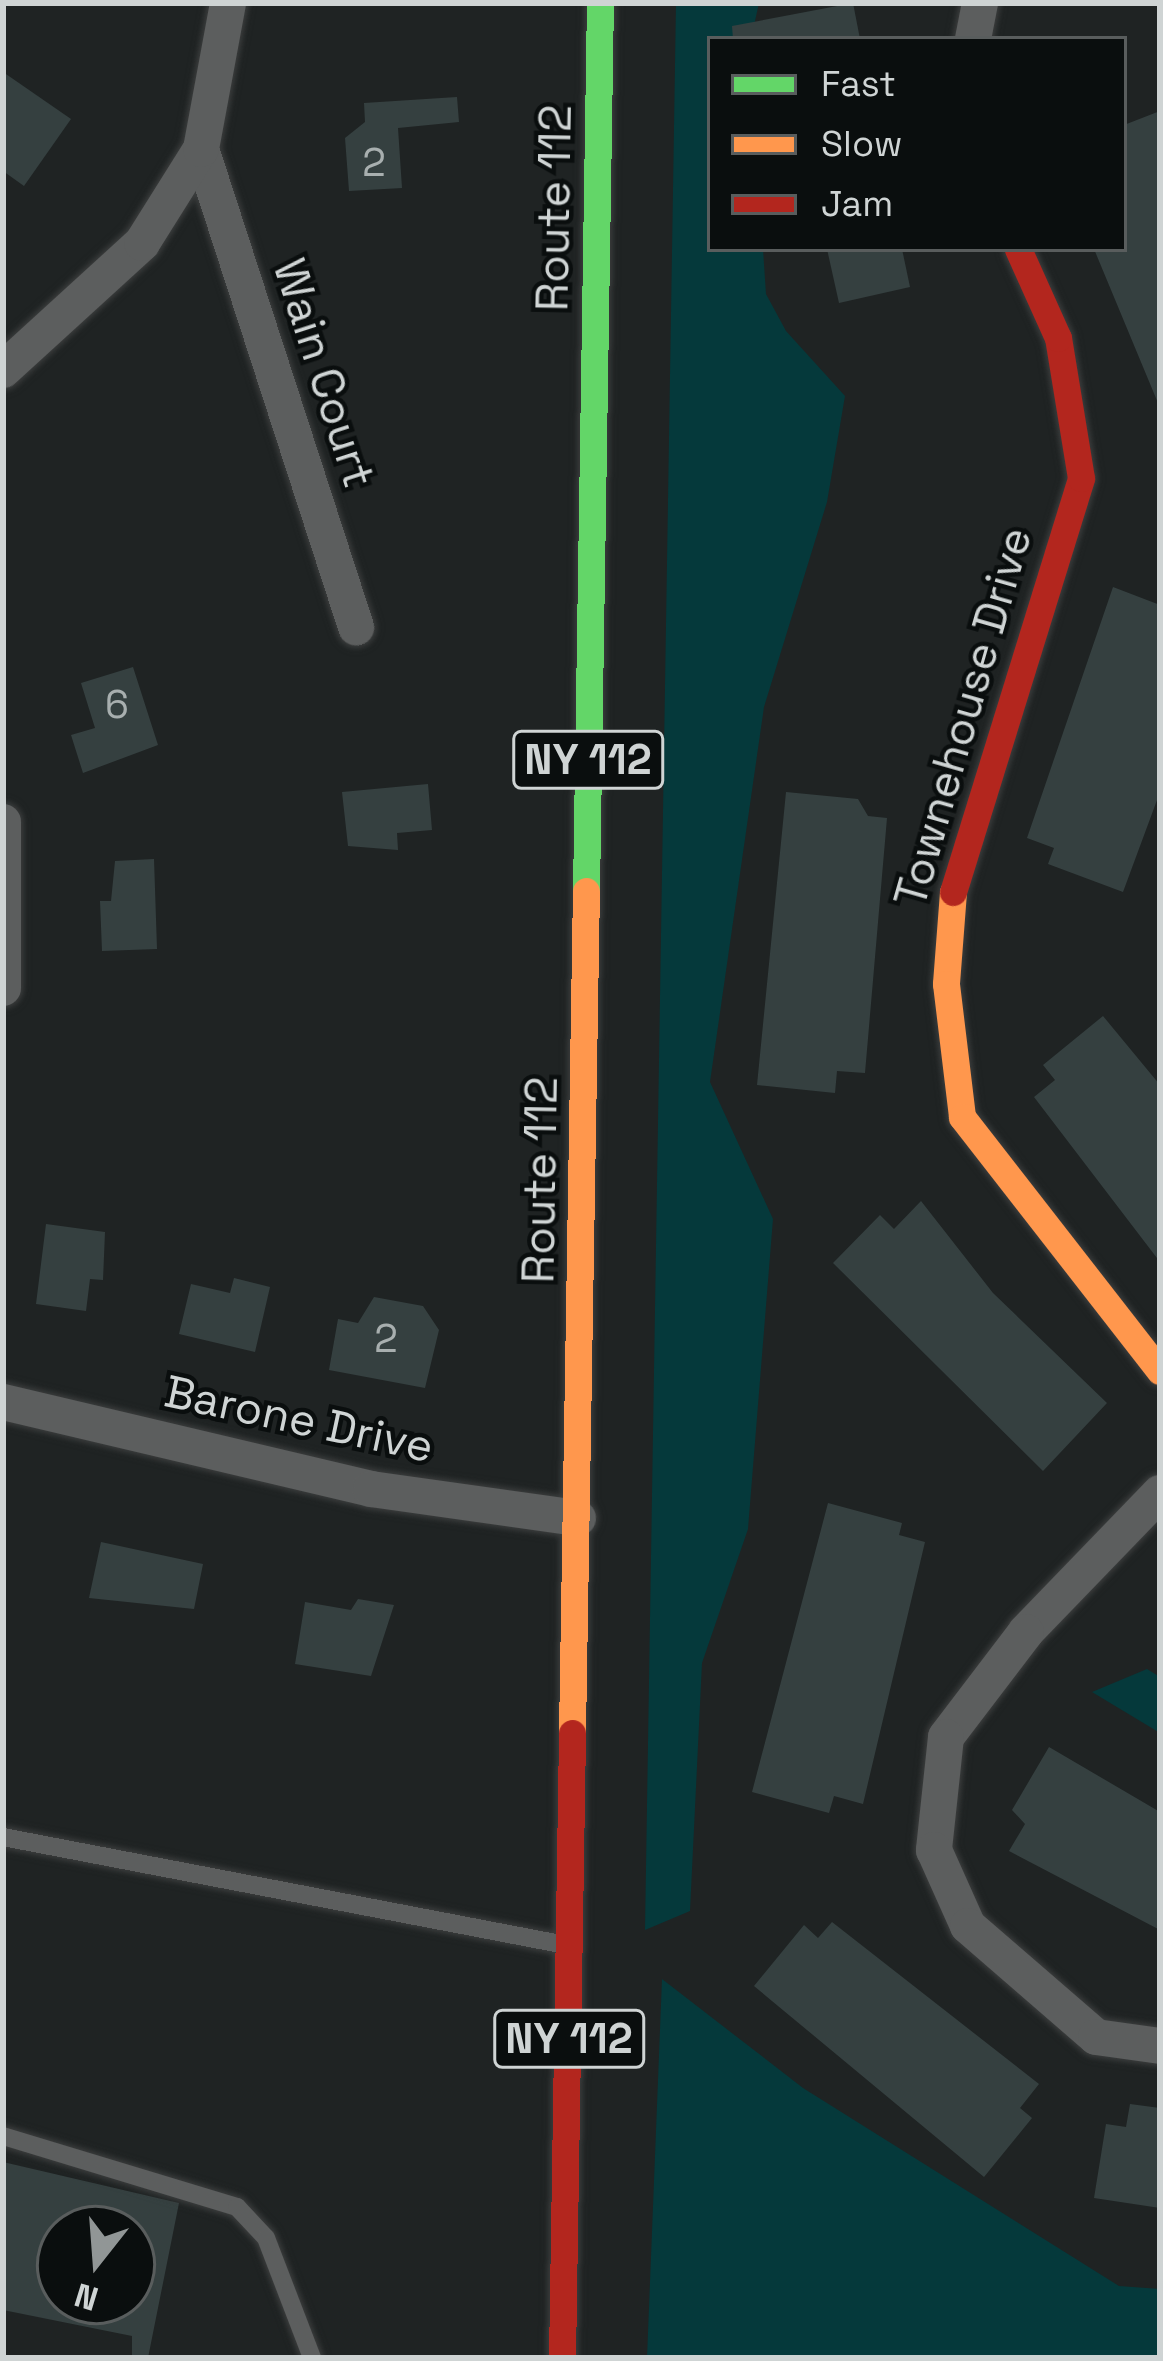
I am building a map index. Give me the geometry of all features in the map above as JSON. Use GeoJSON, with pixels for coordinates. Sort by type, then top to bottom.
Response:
{"type":"FeatureCollection","features":[{"type":"Feature","properties":{"kind":"main road","name":"Route 112"},"geometry":{"type":"LineString","coordinates":[[562,2358],[600,3]]}},
{"type":"Feature","properties":{"kind":"main road","name":"Townehouse Drive"},"geometry":{"type":"LineString","coordinates":[[1019,252],[1058,338],[1081,478],[952,895],[946,985],[962,1117],[1160,1371]]}},
{"type":"Feature","properties":{"kind":"street"},"geometry":{"type":"LineString","coordinates":[[3,370],[142,243],[201,149],[228,3]]}},
{"type":"Feature","properties":{"kind":"street"},"geometry":{"type":"LineString","coordinates":[[974,36],[980,3]]}},
{"type":"Feature","properties":{"kind":"street","name":"Wain Court"},"geometry":{"type":"LineString","coordinates":[[201,149],[356,627]]}},
{"type":"Feature","properties":{"kind":"street"},"geometry":{"type":"LineString","coordinates":[[3,823],[3,988]]}},
{"type":"Feature","properties":{"kind":"street","name":"Barone Drive"},"geometry":{"type":"LineString","coordinates":[[3,1402],[371,1489],[578,1518]]}},
{"type":"Feature","properties":{"kind":"street"},"geometry":{"type":"LineString","coordinates":[[1160,1493],[1026,1632],[946,1737],[934,1850],[968,1926],[1096,2037],[1160,2046]]}},
{"type":"Feature","properties":{"kind":"lane"},"geometry":{"type":"LineString","coordinates":[[3,1837],[572,1946]]}},
{"type":"Feature","properties":{"kind":"lane"},"geometry":{"type":"LineString","coordinates":[[3,2136],[237,2207],[266,2238],[312,2358]]}},
{"type":"Feature","properties":{"kind":"shaded area"},"geometry":{"type":"Polygon","coordinates":[[[676,3],[759,3],[752,36],[707,36],[707,252],[763,252],[766,294],[786,331],[845,396],[827,502],[764,707],[710,1082],[773,1219],[748,1529],[702,1663],[690,1911],[645,1930],[676,3]]]}},
{"type":"Feature","properties":{"kind":"shaded area"},"geometry":{"type":"Polygon","coordinates":[[[1147,1669],[1160,1677],[1160,1733],[1092,1692],[1147,1669]]]}},
{"type":"Feature","properties":{"kind":"shaded area"},"geometry":{"type":"Polygon","coordinates":[[[662,1979],[803,2088],[1119,2286],[1160,2289],[1160,2358],[647,2358],[662,1979]]]}},
{"type":"Feature","properties":{"kind":"building"},"geometry":{"type":"Polygon","coordinates":[[[853,3],[859,36],[733,36],[732,26],[853,3]]]}},
{"type":"Feature","properties":{"kind":"building"},"geometry":{"type":"Polygon","coordinates":[[[3,72],[71,119],[24,186],[3,171],[3,72]]]}},
{"type":"Feature","properties":{"kind":"building"},"geometry":{"type":"Polygon","coordinates":[[[457,97],[459,122],[398,128],[402,188],[349,191],[345,138],[365,122],[364,103],[457,97]]]}},
{"type":"Feature","properties":{"kind":"building"},"geometry":{"type":"Polygon","coordinates":[[[1160,111],[1158,403],[1095,252],[1127,252],[1127,124],[1160,111]]]}},
{"type":"Feature","properties":{"kind":"building"},"geometry":{"type":"Polygon","coordinates":[[[828,252],[903,252],[910,287],[839,303],[828,252]]]}},
{"type":"Feature","properties":{"kind":"building"},"geometry":{"type":"Polygon","coordinates":[[[1113,587],[1160,605],[1160,792],[1123,892],[1048,864],[1054,848],[1027,838],[1113,587]]]}},
{"type":"Feature","properties":{"kind":"building"},"geometry":{"type":"Polygon","coordinates":[[[133,667],[158,745],[83,773],[71,735],[95,728],[81,683],[133,667]]]}},
{"type":"Feature","properties":{"kind":"building"},"geometry":{"type":"Polygon","coordinates":[[[428,784],[432,830],[397,833],[398,850],[348,846],[342,792],[428,784]]]}},
{"type":"Feature","properties":{"kind":"building"},"geometry":{"type":"Polygon","coordinates":[[[786,792],[858,799],[868,816],[887,818],[865,1073],[837,1071],[835,1093],[757,1085],[786,792]]]}},
{"type":"Feature","properties":{"kind":"building"},"geometry":{"type":"Polygon","coordinates":[[[154,859],[157,949],[102,951],[100,901],[111,901],[115,861],[154,859]]]}},
{"type":"Feature","properties":{"kind":"building"},"geometry":{"type":"Polygon","coordinates":[[[1103,1016],[1160,1085],[1160,1262],[1034,1097],[1055,1080],[1043,1065],[1103,1016]]]}},
{"type":"Feature","properties":{"kind":"building"},"geometry":{"type":"Polygon","coordinates":[[[921,1201],[993,1293],[1107,1403],[1043,1471],[833,1263],[880,1215],[894,1229],[921,1201]]]}},
{"type":"Feature","properties":{"kind":"building"},"geometry":{"type":"Polygon","coordinates":[[[46,1224],[105,1232],[103,1280],[90,1279],[86,1311],[36,1304],[46,1224]]]}},
{"type":"Feature","properties":{"kind":"building"},"geometry":{"type":"Polygon","coordinates":[[[234,1278],[270,1287],[255,1352],[179,1334],[191,1284],[230,1293],[234,1278]]]}},
{"type":"Feature","properties":{"kind":"building"},"geometry":{"type":"Polygon","coordinates":[[[374,1297],[423,1306],[439,1330],[425,1388],[329,1370],[338,1319],[358,1323],[374,1297]]]}},
{"type":"Feature","properties":{"kind":"building"},"geometry":{"type":"Polygon","coordinates":[[[828,1503],[902,1523],[899,1535],[925,1542],[863,1804],[834,1796],[829,1813],[752,1792],[828,1503]]]}},
{"type":"Feature","properties":{"kind":"building"},"geometry":{"type":"Polygon","coordinates":[[[101,1542],[203,1564],[194,1609],[89,1598],[101,1542]]]}},
{"type":"Feature","properties":{"kind":"building"},"geometry":{"type":"Polygon","coordinates":[[[358,1599],[394,1605],[371,1676],[295,1664],[305,1602],[351,1610],[358,1599]]]}},
{"type":"Feature","properties":{"kind":"building"},"geometry":{"type":"Polygon","coordinates":[[[1049,1747],[1160,1812],[1160,1930],[1009,1851],[1025,1824],[1012,1810],[1049,1747]]]}},
{"type":"Feature","properties":{"kind":"building"},"geometry":{"type":"Polygon","coordinates":[[[832,1922],[1039,2084],[1020,2108],[1032,2118],[984,2177],[754,1986],[804,1925],[818,1938],[832,1922]]]}},
{"type":"Feature","properties":{"kind":"building"},"geometry":{"type":"Polygon","coordinates":[[[1130,2104],[1160,2108],[1160,2208],[1094,2198],[1106,2124],[1126,2127],[1130,2104]]]}},
{"type":"Feature","properties":{"kind":"building"},"geometry":{"type":"Polygon","coordinates":[[[3,2162],[179,2203],[156,2318],[156,2205],[36,2205],[36,2317],[3,2310],[3,2162]]]}},
{"type":"Feature","properties":{"kind":"building"},"geometry":{"type":"Polygon","coordinates":[[[77,2325],[155,2325],[148,2358],[132,2358],[132,2336],[77,2325]]]}},
{"type":"Feature","properties":{"kind":"traffic: fast"},"geometry":{"type":"LineString","coordinates":[[586,891],[600,3]]}},
{"type":"Feature","properties":{"kind":"traffic: slow"},"geometry":{"type":"LineString","coordinates":[[572,1733],[586,891]]}},
{"type":"Feature","properties":{"kind":"traffic: slow"},"geometry":{"type":"LineString","coordinates":[[953,892],[946,984],[962,1117],[1160,1371]]}},
{"type":"Feature","properties":{"kind":"traffic: jam"},"geometry":{"type":"LineString","coordinates":[[953,892],[1081,478],[1058,338],[1019,252]]}},
{"type":"Feature","properties":{"kind":"traffic: jam"},"geometry":{"type":"LineString","coordinates":[[562,2358],[572,1733]]}}]}
